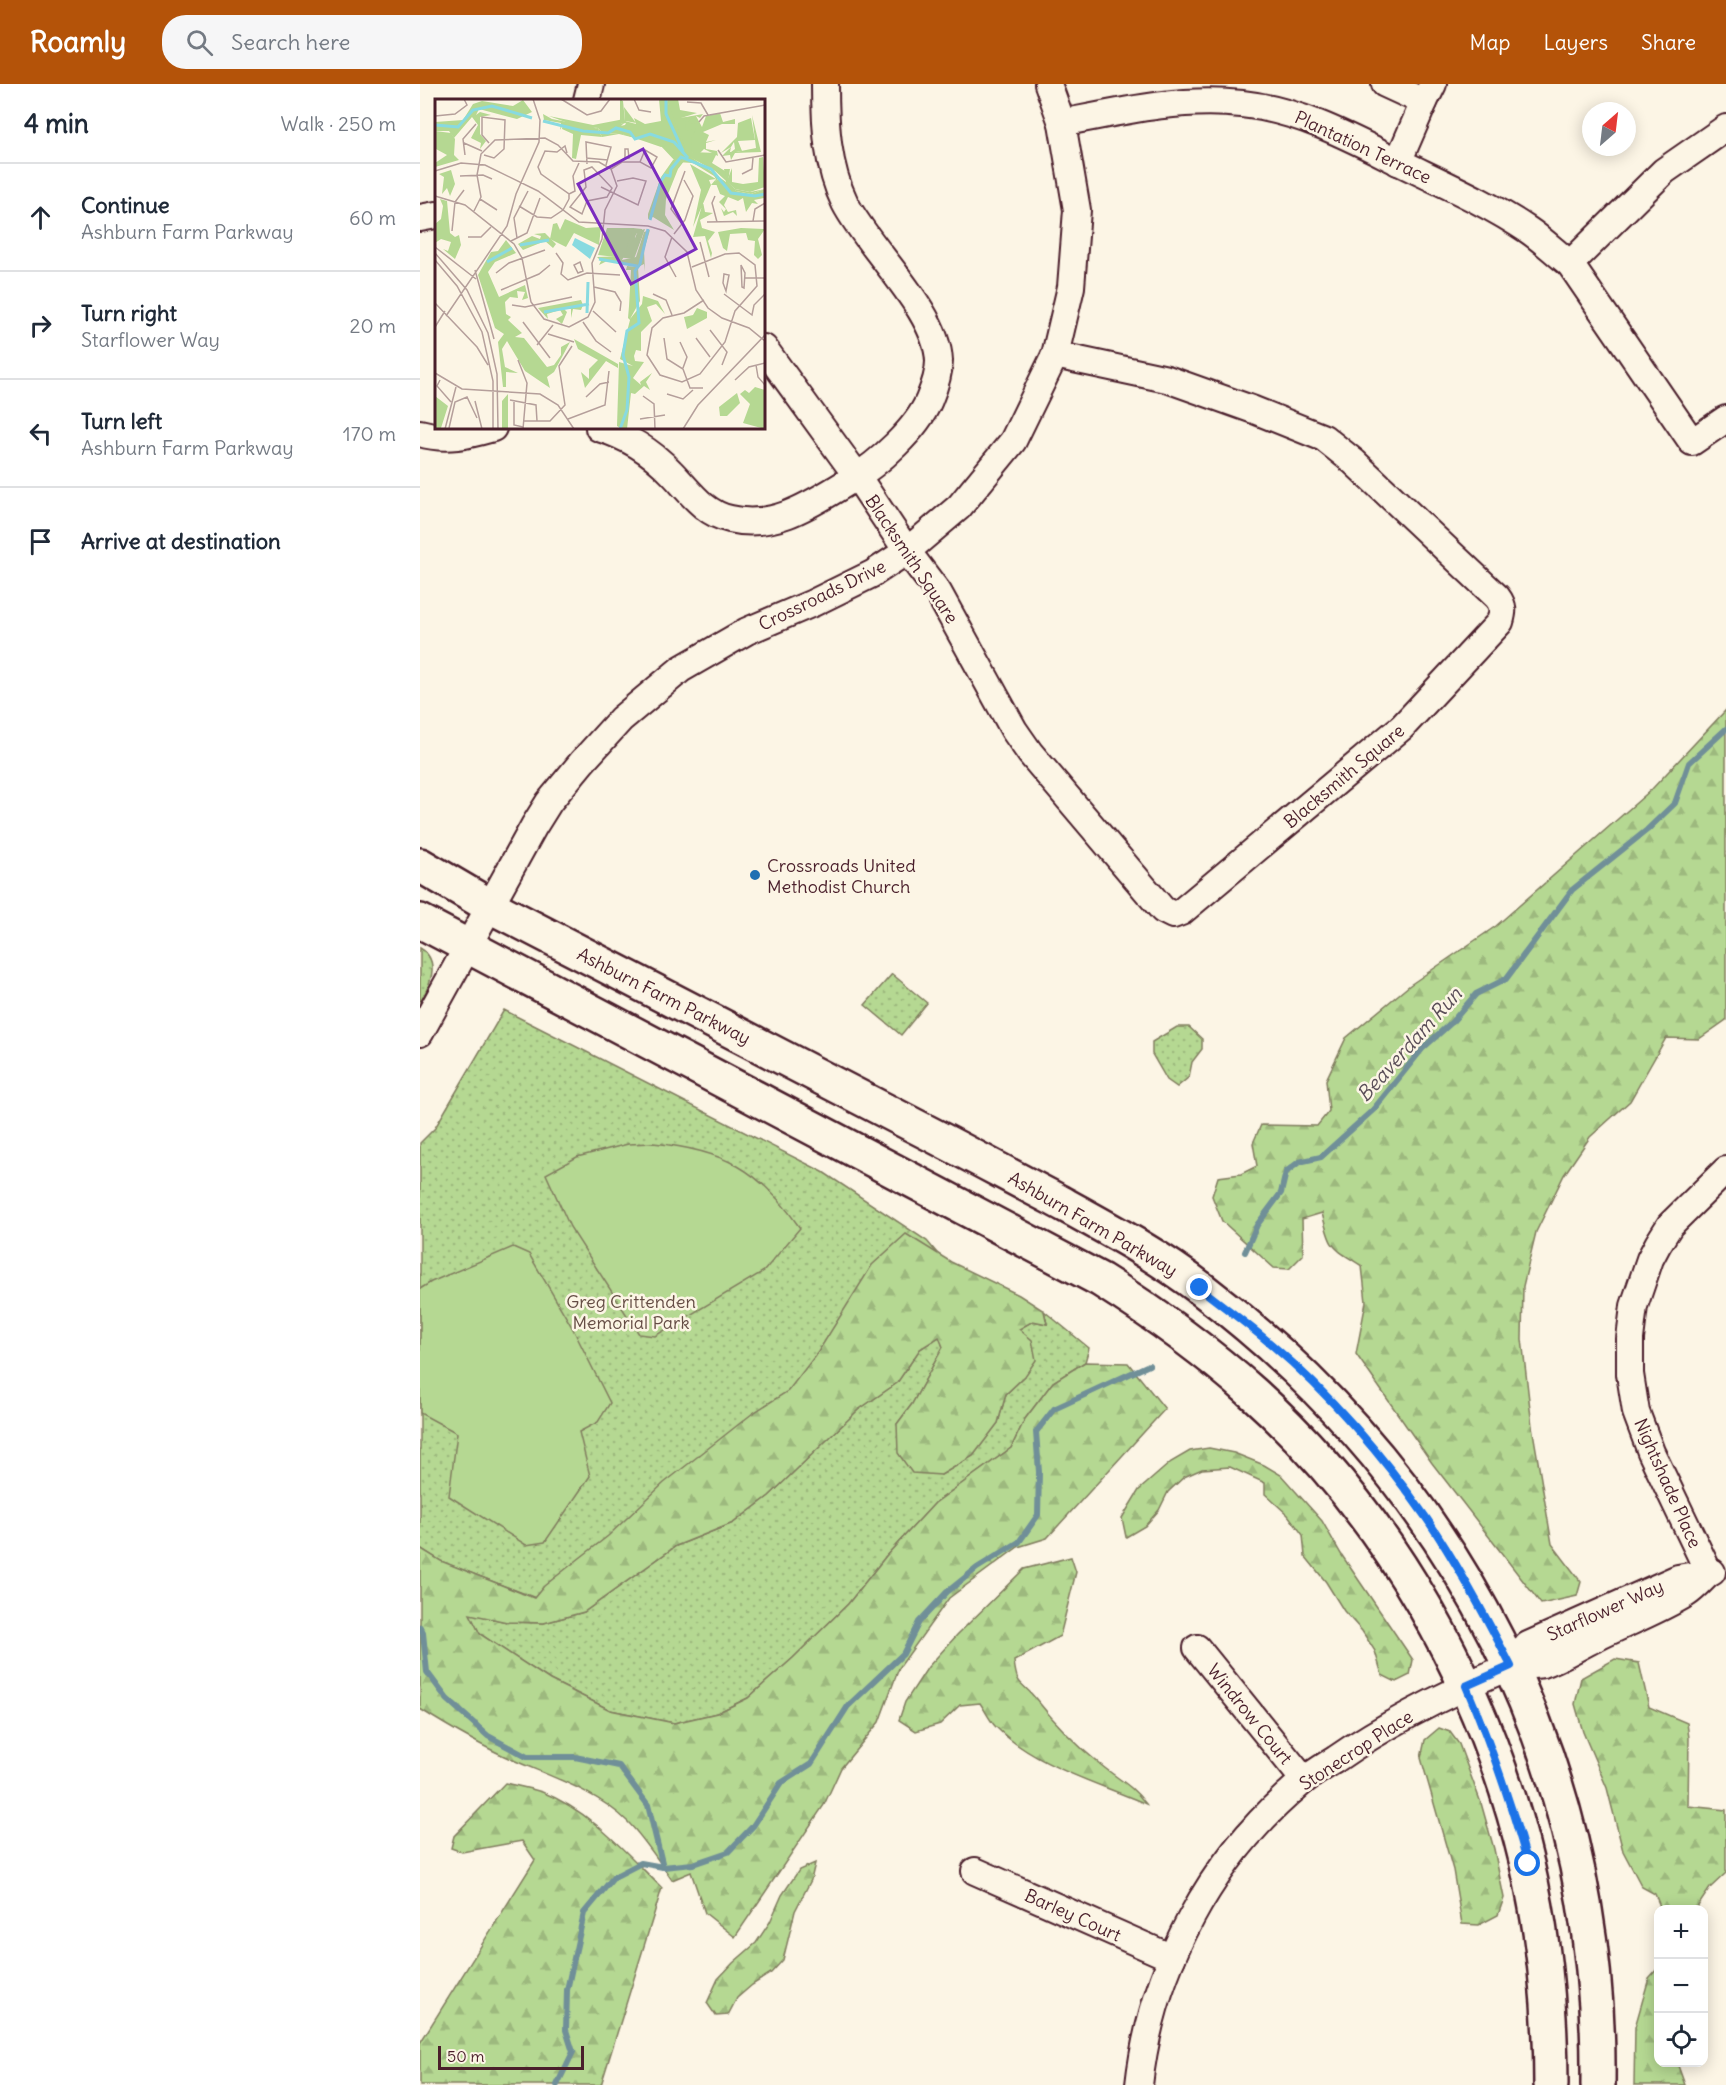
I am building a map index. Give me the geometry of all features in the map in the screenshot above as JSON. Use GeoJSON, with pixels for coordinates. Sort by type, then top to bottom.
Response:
{"type":"FeatureCollection","features":[{"type":"Feature","properties":{"kind":"main road","name":"Ashburn Farm Parkway"},"geometry":{"type":"LineString","coordinates":[[420,865],[490,906],[1107,1227],[1200,1288],[1273,1346],[1316,1387],[1396,1478],[1426,1519],[1458,1567],[1511,1666],[1536,1728],[1556,1788],[1587,1912],[1598,2020],[1599,2085]]}},
{"type":"Feature","properties":{"kind":"main road"},"geometry":{"type":"LineString","coordinates":[[420,921],[1101,1280],[1171,1326],[1274,1413],[1311,1452],[1360,1510],[1388,1548],[1423,1604],[1466,1686],[1487,1736],[1503,1779],[1528,1864],[1546,1975],[1551,2085]]}},
{"type":"Feature","properties":{"kind":"street"},"geometry":{"type":"LineString","coordinates":[[587,99],[591,84]]}},
{"type":"Feature","properties":{"kind":"street"},"geometry":{"type":"LineString","coordinates":[[600,429],[633,443],[653,455],[672,472],[696,500],[707,508],[728,519],[757,522],[806,508],[857,476],[907,435],[917,422],[935,387],[939,363],[932,332],[922,312],[845,203],[831,165],[825,112],[825,84]]}},
{"type":"Feature","properties":{"kind":"street","name":"Crossroads Drive"},"geometry":{"type":"LineString","coordinates":[[420,1033],[549,802],[621,719],[681,669],[715,648],[872,574],[907,550],[958,507],[1006,450],[1034,401],[1055,355],[1071,287],[1077,210],[1062,123],[1048,84]]}},
{"type":"Feature","properties":{"kind":"street"},"geometry":{"type":"LineString","coordinates":[[1385,84],[1428,93],[1398,162]]}},
{"type":"Feature","properties":{"kind":"street","name":"Plantation Terrace"},"geometry":{"type":"LineString","coordinates":[[1062,123],[1145,106],[1203,102],[1240,104],[1289,113],[1319,124],[1493,208],[1529,230],[1570,264],[1692,442],[1726,419]]}},
{"type":"Feature","properties":{"kind":"street"},"geometry":{"type":"LineString","coordinates":[[1570,264],[1664,171],[1726,128]]}},
{"type":"Feature","properties":{"kind":"street"},"geometry":{"type":"LineString","coordinates":[[420,218],[435,215]]}},
{"type":"Feature","properties":{"kind":"street","name":"Blacksmith Square"},"geometry":{"type":"LineString","coordinates":[[765,349],[938,592],[1014,730],[1030,753],[1163,910],[1173,915],[1181,912],[1402,728],[1500,622],[1503,612],[1502,604],[1354,462],[1324,438],[1167,379],[1055,355]]}},
{"type":"Feature","properties":{"kind":"street"},"geometry":{"type":"LineString","coordinates":[[420,433],[452,438],[490,429]]}},
{"type":"Feature","properties":{"kind":"street","name":"Nightshade Place"},"geometry":{"type":"LineString","coordinates":[[1718,1570],[1651,1452],[1636,1412],[1630,1374],[1630,1339],[1635,1306],[1650,1259],[1658,1244],[1670,1225],[1726,1170]]}},
{"type":"Feature","properties":{"kind":"street","name":"Starflower Way"},"geometry":{"type":"LineString","coordinates":[[1466,1686],[1511,1666],[1542,1664],[1687,1593],[1718,1570]]}},
{"type":"Feature","properties":{"kind":"street","name":"Windrow Court"},"geometry":{"type":"LineString","coordinates":[[1197,1648],[1304,1780]]}},
{"type":"Feature","properties":{"kind":"street","name":"Stonecrop Place"},"geometry":{"type":"LineString","coordinates":[[1139,2085],[1157,1997],[1191,1917],[1220,1869],[1265,1816],[1304,1780],[1358,1744],[1466,1686]]}},
{"type":"Feature","properties":{"kind":"street","name":"Barley Court"},"geometry":{"type":"LineString","coordinates":[[975,1872],[1172,1958]]}},
{"type":"Feature","properties":{"kind":"green space"},"geometry":{"type":"Polygon","coordinates":[[[1726,710],[1726,1020],[1699,1039],[1666,1038],[1630,1101],[1590,1137],[1564,1175],[1536,1232],[1523,1286],[1522,1339],[1532,1426],[1552,1544],[1581,1582],[1577,1596],[1541,1604],[1432,1463],[1356,1354],[1366,1302],[1362,1266],[1338,1250],[1330,1241],[1322,1213],[1302,1219],[1303,1255],[1289,1269],[1274,1268],[1222,1221],[1212,1196],[1218,1177],[1241,1174],[1257,1166],[1253,1143],[1261,1125],[1317,1126],[1329,1111],[1326,1080],[1346,1038],[1410,985],[1496,926],[1652,789],[1726,710]]]}},
{"type":"Feature","properties":{"kind":"green space"},"geometry":{"type":"Polygon","coordinates":[[[420,948],[431,960],[432,974],[420,1003],[420,948]]]}},
{"type":"Feature","properties":{"kind":"green space"},"geometry":{"type":"Polygon","coordinates":[[[892,974],[927,1003],[901,1035],[865,1005],[892,974]]]}},
{"type":"Feature","properties":{"kind":"green space","name":"Greg Crittenden Memorial Park"},"geometry":{"type":"Polygon","coordinates":[[[504,1010],[823,1172],[927,1241],[961,1282],[559,1607],[440,1561],[420,1548],[420,1143],[435,1128],[504,1010]]]}},
{"type":"Feature","properties":{"kind":"green space"},"geometry":{"type":"Polygon","coordinates":[[[1177,1027],[1189,1027],[1202,1039],[1202,1049],[1192,1062],[1189,1077],[1177,1087],[1167,1080],[1152,1054],[1152,1042],[1177,1027]]]}},
{"type":"Feature","properties":{"kind":"green space"},"geometry":{"type":"Polygon","coordinates":[[[653,1143],[700,1151],[738,1166],[770,1191],[800,1228],[764,1271],[655,1336],[639,1334],[570,1227],[546,1174],[577,1157],[628,1144],[653,1143]]]}},
{"type":"Feature","properties":{"kind":"green space"},"geometry":{"type":"Polygon","coordinates":[[[906,1234],[951,1262],[1019,1295],[1044,1311],[1047,1324],[1033,1321],[1019,1329],[1032,1340],[1036,1360],[1025,1376],[1006,1394],[998,1423],[973,1456],[941,1475],[912,1473],[898,1453],[897,1424],[912,1404],[943,1347],[939,1337],[920,1349],[897,1383],[858,1410],[769,1496],[733,1523],[676,1546],[584,1612],[544,1623],[507,1622],[470,1614],[480,1634],[550,1680],[610,1710],[674,1723],[717,1713],[748,1698],[793,1658],[848,1604],[886,1556],[935,1503],[1011,1448],[1025,1419],[1053,1382],[1085,1362],[1128,1363],[1165,1409],[1047,1538],[1018,1547],[949,1598],[899,1668],[879,1722],[841,1768],[824,1805],[735,1937],[705,1913],[691,1872],[672,1880],[651,1849],[615,1810],[588,1793],[477,1743],[420,1709],[420,1548],[441,1561],[534,1598],[544,1586],[608,1536],[664,1483],[753,1413],[788,1391],[818,1352],[872,1265],[906,1234]]]}},
{"type":"Feature","properties":{"kind":"green space"},"geometry":{"type":"Polygon","coordinates":[[[513,1247],[529,1254],[572,1327],[610,1403],[598,1422],[579,1432],[590,1476],[545,1542],[526,1545],[449,1496],[457,1433],[420,1413],[420,1289],[431,1282],[513,1247]]]}},
{"type":"Feature","properties":{"kind":"green space"},"geometry":{"type":"Polygon","coordinates":[[[1044,1311],[1089,1348],[1085,1362],[1053,1382],[1025,1419],[1011,1448],[935,1503],[886,1556],[848,1604],[748,1698],[717,1713],[674,1723],[610,1710],[550,1680],[480,1634],[469,1613],[507,1622],[544,1623],[584,1612],[676,1546],[733,1523],[769,1496],[858,1410],[897,1383],[920,1349],[940,1336],[943,1347],[912,1404],[897,1424],[941,1475],[973,1456],[998,1423],[1006,1394],[1025,1376],[1019,1329],[1033,1321],[1047,1324],[1044,1311]]]}},
{"type":"Feature","properties":{"kind":"green space"},"geometry":{"type":"Polygon","coordinates":[[[1209,1448],[1234,1453],[1264,1465],[1281,1475],[1322,1521],[1341,1554],[1413,1660],[1410,1675],[1396,1682],[1382,1675],[1375,1651],[1305,1556],[1303,1535],[1288,1515],[1265,1494],[1265,1483],[1230,1467],[1202,1469],[1184,1477],[1168,1492],[1159,1510],[1145,1526],[1126,1537],[1122,1518],[1139,1490],[1171,1462],[1190,1451],[1209,1448]]]}},
{"type":"Feature","properties":{"kind":"green space"},"geometry":{"type":"Polygon","coordinates":[[[1071,1557],[1076,1572],[1060,1636],[1014,1661],[1018,1680],[1074,1742],[1131,1787],[1146,1804],[1066,1772],[1028,1752],[995,1726],[980,1703],[960,1705],[940,1724],[916,1731],[899,1720],[905,1702],[928,1667],[1024,1569],[1071,1557]]]}},
{"type":"Feature","properties":{"kind":"green space"},"geometry":{"type":"Polygon","coordinates":[[[1615,1659],[1639,1663],[1649,1707],[1687,1723],[1689,1738],[1688,1806],[1726,1810],[1726,1873],[1710,1888],[1699,1905],[1659,1905],[1655,1894],[1642,1887],[1623,1851],[1607,1788],[1583,1732],[1575,1704],[1581,1678],[1615,1659]]]}},
{"type":"Feature","properties":{"kind":"green space"},"geometry":{"type":"Polygon","coordinates":[[[1439,1728],[1450,1732],[1459,1744],[1481,1803],[1494,1849],[1504,1898],[1498,1915],[1479,1925],[1462,1924],[1453,1870],[1421,1758],[1425,1740],[1439,1728]]]}},
{"type":"Feature","properties":{"kind":"green space"},"geometry":{"type":"Polygon","coordinates":[[[505,1783],[542,1792],[576,1810],[607,1834],[662,1888],[601,2085],[420,2085],[420,2043],[535,1860],[522,1841],[462,1852],[451,1848],[454,1836],[505,1783]]]}},
{"type":"Feature","properties":{"kind":"green space"},"geometry":{"type":"Polygon","coordinates":[[[815,1863],[811,1880],[795,1911],[783,1960],[771,1973],[737,1998],[728,2015],[716,2016],[707,2003],[718,1979],[756,1943],[770,1922],[782,1895],[799,1870],[815,1863]]]}},
{"type":"Feature","properties":{"kind":"green space"},"geometry":{"type":"Polygon","coordinates":[[[1654,1972],[1654,2067],[1678,2067],[1685,2085],[1634,2085],[1635,2027],[1649,1978],[1654,1972]]]}},
{"type":"Feature","properties":{"kind":"waterway","name":"Beaverdam Run"},"geometry":{"type":"LineString","coordinates":[[1245,1252],[1257,1225],[1281,1193],[1286,1172],[1299,1162],[1321,1157],[1373,1110],[1422,1049],[1452,1022],[1476,994],[1506,979],[1572,890],[1647,830],[1675,803],[1689,763],[1726,729]]}},
{"type":"Feature","properties":{"kind":"waterway","name":"Beaverdam Run"},"geometry":{"type":"LineString","coordinates":[[557,2085],[573,2052],[566,2030],[567,1990],[584,1913],[614,1877],[641,1863],[663,1867],[693,1864],[728,1852],[753,1826],[781,1783],[811,1764],[848,1706],[903,1654],[919,1622],[947,1592],[977,1568],[1019,1542],[1038,1515],[1039,1472],[1036,1432],[1054,1409],[1149,1365]]}},
{"type":"Feature","properties":{"kind":"waterway"},"geometry":{"type":"LineString","coordinates":[[420,1627],[423,1633],[427,1672],[447,1699],[488,1736],[527,1757],[575,1757],[619,1766],[648,1805],[663,1867]]}},
{"type":"Feature","properties":{"kind":"place","name":"Crossroads United Methodist Church"},"geometry":{"type":"Point","coordinates":[755,875]}},
{"type":"Feature","properties":{"kind":"route"},"geometry":{"type":"LineString","coordinates":[[1200,1288],[1273,1346],[1360,1434],[1396,1478],[1458,1567],[1511,1666],[1466,1686],[1503,1779],[1528,1864]]}}]}
